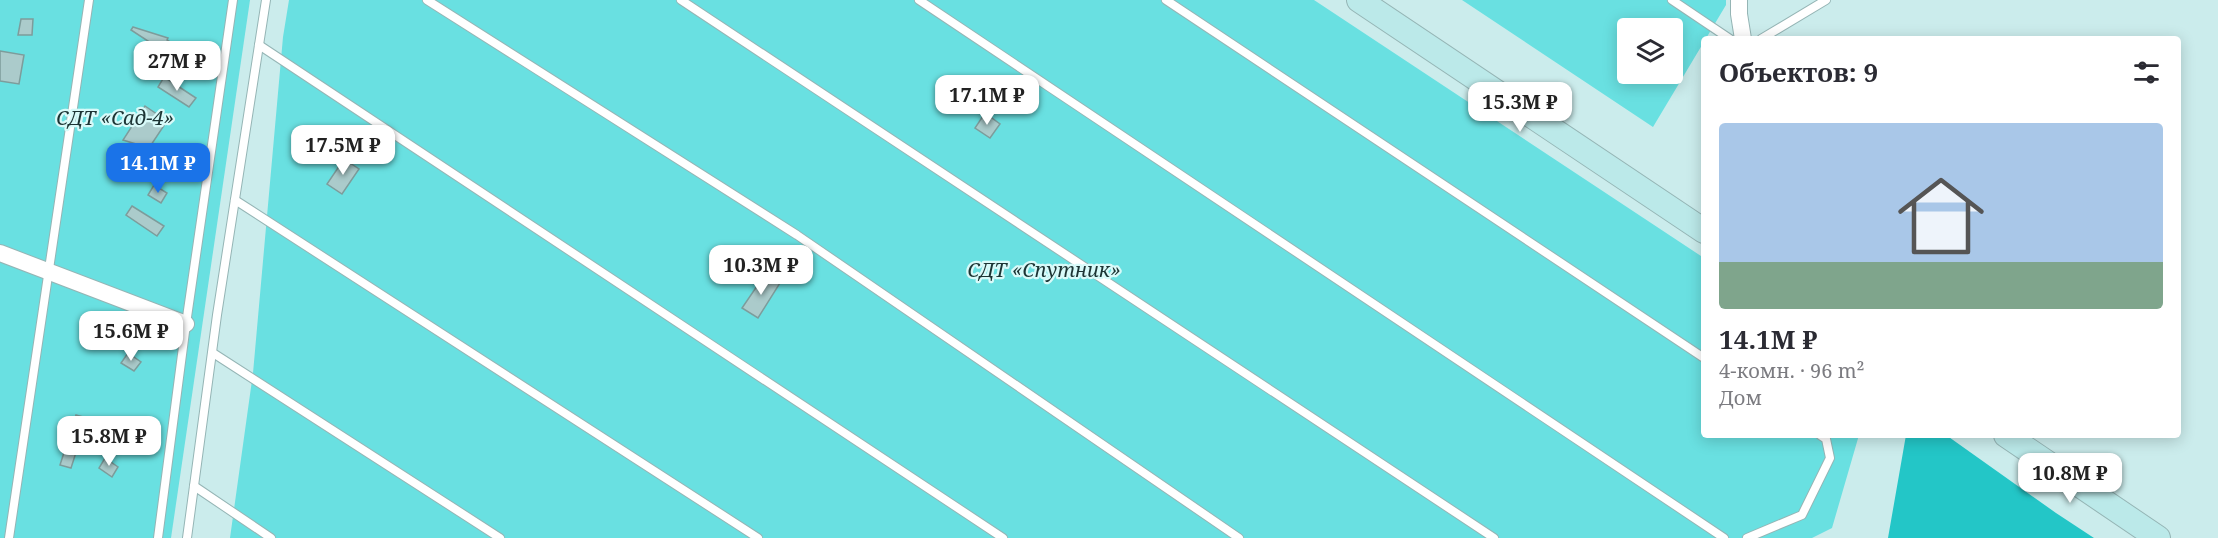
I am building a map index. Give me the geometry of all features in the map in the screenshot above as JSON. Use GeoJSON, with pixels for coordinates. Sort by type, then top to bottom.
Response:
{"type":"FeatureCollection","features":[{"type":"Feature","properties":{"kind":"main road"},"geometry":{"type":"LineString","coordinates":[[1359,0],[1701,229]]}},
{"type":"Feature","properties":{"kind":"main road"},"geometry":{"type":"LineString","coordinates":[[2010,438],[2158,538]]}},
{"type":"Feature","properties":{"kind":"street"},"geometry":{"type":"LineString","coordinates":[[1739,0],[1743,36]]}},
{"type":"Feature","properties":{"kind":"street"},"geometry":{"type":"LineString","coordinates":[[0,253],[186,324]]}},
{"type":"Feature","properties":{"kind":"lane"},"geometry":{"type":"LineString","coordinates":[[9,538],[90,0]]}},
{"type":"Feature","properties":{"kind":"lane"},"geometry":{"type":"LineString","coordinates":[[158,538],[186,324],[233,0]]}},
{"type":"Feature","properties":{"kind":"lane"},"geometry":{"type":"LineString","coordinates":[[187,538],[217,315],[266,0]]}},
{"type":"Feature","properties":{"kind":"lane"},"geometry":{"type":"LineString","coordinates":[[427,0],[797,235],[1239,538]]}},
{"type":"Feature","properties":{"kind":"lane"},"geometry":{"type":"LineString","coordinates":[[681,0],[1494,538]]}},
{"type":"Feature","properties":{"kind":"lane"},"geometry":{"type":"LineString","coordinates":[[919,0],[1724,538]]}},
{"type":"Feature","properties":{"kind":"lane"},"geometry":{"type":"LineString","coordinates":[[1166,0],[1701,356]]}},
{"type":"Feature","properties":{"kind":"lane"},"geometry":{"type":"LineString","coordinates":[[1672,0],[1726,36]]}},
{"type":"Feature","properties":{"kind":"lane"},"geometry":{"type":"LineString","coordinates":[[1766,36],[1826,0]]}},
{"type":"Feature","properties":{"kind":"lane"},"geometry":{"type":"LineString","coordinates":[[260,45],[1004,538]]}},
{"type":"Feature","properties":{"kind":"lane"},"geometry":{"type":"LineString","coordinates":[[235,200],[758,538]]}},
{"type":"Feature","properties":{"kind":"lane"},"geometry":{"type":"LineString","coordinates":[[213,353],[500,538]]}},
{"type":"Feature","properties":{"kind":"lane"},"geometry":{"type":"LineString","coordinates":[[1747,538],[1802,515],[1830,458],[1824,438]]}},
{"type":"Feature","properties":{"kind":"lane"},"geometry":{"type":"LineString","coordinates":[[194,486],[271,538]]}},
{"type":"Feature","properties":{"kind":"green space","name":"СДТ «Сад-4»"},"geometry":{"type":"Polygon","coordinates":[[[0,0],[250,0],[171,538],[0,538],[0,0]]]}},
{"type":"Feature","properties":{"kind":"green space","name":"СДТ «Спутник»"},"geometry":{"type":"Polygon","coordinates":[[[289,0],[1314,0],[1701,256],[1701,438],[1858,438],[1832,528],[1812,538],[230,538],[253,373],[283,37],[289,0]]]}},
{"type":"Feature","properties":{"kind":"green space"},"geometry":{"type":"Polygon","coordinates":[[[1462,0],[1726,0],[1726,5],[1707,36],[1701,36],[1701,47],[1683,77],[1683,18],[1617,18],[1617,84],[1679,84],[1653,127],[1462,0]]]}},
{"type":"Feature","properties":{"kind":"shaded area"},"geometry":{"type":"Polygon","coordinates":[[[1905,438],[1950,438],[2094,538],[1888,538],[1905,438]]]}},
{"type":"Feature","properties":{"kind":"building"},"geometry":{"type":"Polygon","coordinates":[[[21,19],[33,19],[32,35],[18,35],[21,19]]]}},
{"type":"Feature","properties":{"kind":"building"},"geometry":{"type":"Polygon","coordinates":[[[133,27],[168,38],[167,40],[192,56],[186,66],[131,30],[133,27]]]}},
{"type":"Feature","properties":{"kind":"building"},"geometry":{"type":"Polygon","coordinates":[[[0,51],[24,55],[19,84],[0,81],[0,51]]]}},
{"type":"Feature","properties":{"kind":"building"},"geometry":{"type":"Polygon","coordinates":[[[164,77],[196,98],[189,107],[158,87],[164,77]]]}},
{"type":"Feature","properties":{"kind":"building"},"geometry":{"type":"Polygon","coordinates":[[[145,106],[167,121],[149,148],[123,140],[145,106]]]}},
{"type":"Feature","properties":{"kind":"building"},"geometry":{"type":"Polygon","coordinates":[[[985,113],[1000,124],[990,138],[975,128],[985,113]]]}},
{"type":"Feature","properties":{"kind":"building"},"geometry":{"type":"Polygon","coordinates":[[[344,159],[359,169],[342,194],[327,184],[344,159]]]}},
{"type":"Feature","properties":{"kind":"building"},"geometry":{"type":"Polygon","coordinates":[[[154,185],[167,193],[161,203],[148,195],[154,185]]]}},
{"type":"Feature","properties":{"kind":"building"},"geometry":{"type":"Polygon","coordinates":[[[132,206],[164,226],[157,236],[126,215],[132,206]]]}},
{"type":"Feature","properties":{"kind":"building"},"geometry":{"type":"Polygon","coordinates":[[[766,273],[780,283],[758,318],[742,308],[766,273]]]}},
{"type":"Feature","properties":{"kind":"building"},"geometry":{"type":"Polygon","coordinates":[[[136,322],[149,331],[142,340],[129,332],[136,322]]]}},
{"type":"Feature","properties":{"kind":"building"},"geometry":{"type":"Polygon","coordinates":[[[128,353],[141,362],[134,371],[121,363],[128,353]]]}},
{"type":"Feature","properties":{"kind":"building"},"geometry":{"type":"Polygon","coordinates":[[[76,415],[87,418],[71,468],[60,465],[76,415]]]}},
{"type":"Feature","properties":{"kind":"building"},"geometry":{"type":"Polygon","coordinates":[[[114,421],[127,429],[121,439],[108,431],[114,421]]]}},
{"type":"Feature","properties":{"kind":"building"},"geometry":{"type":"Polygon","coordinates":[[[105,458],[118,467],[112,477],[99,468],[105,458]]]}}]}
